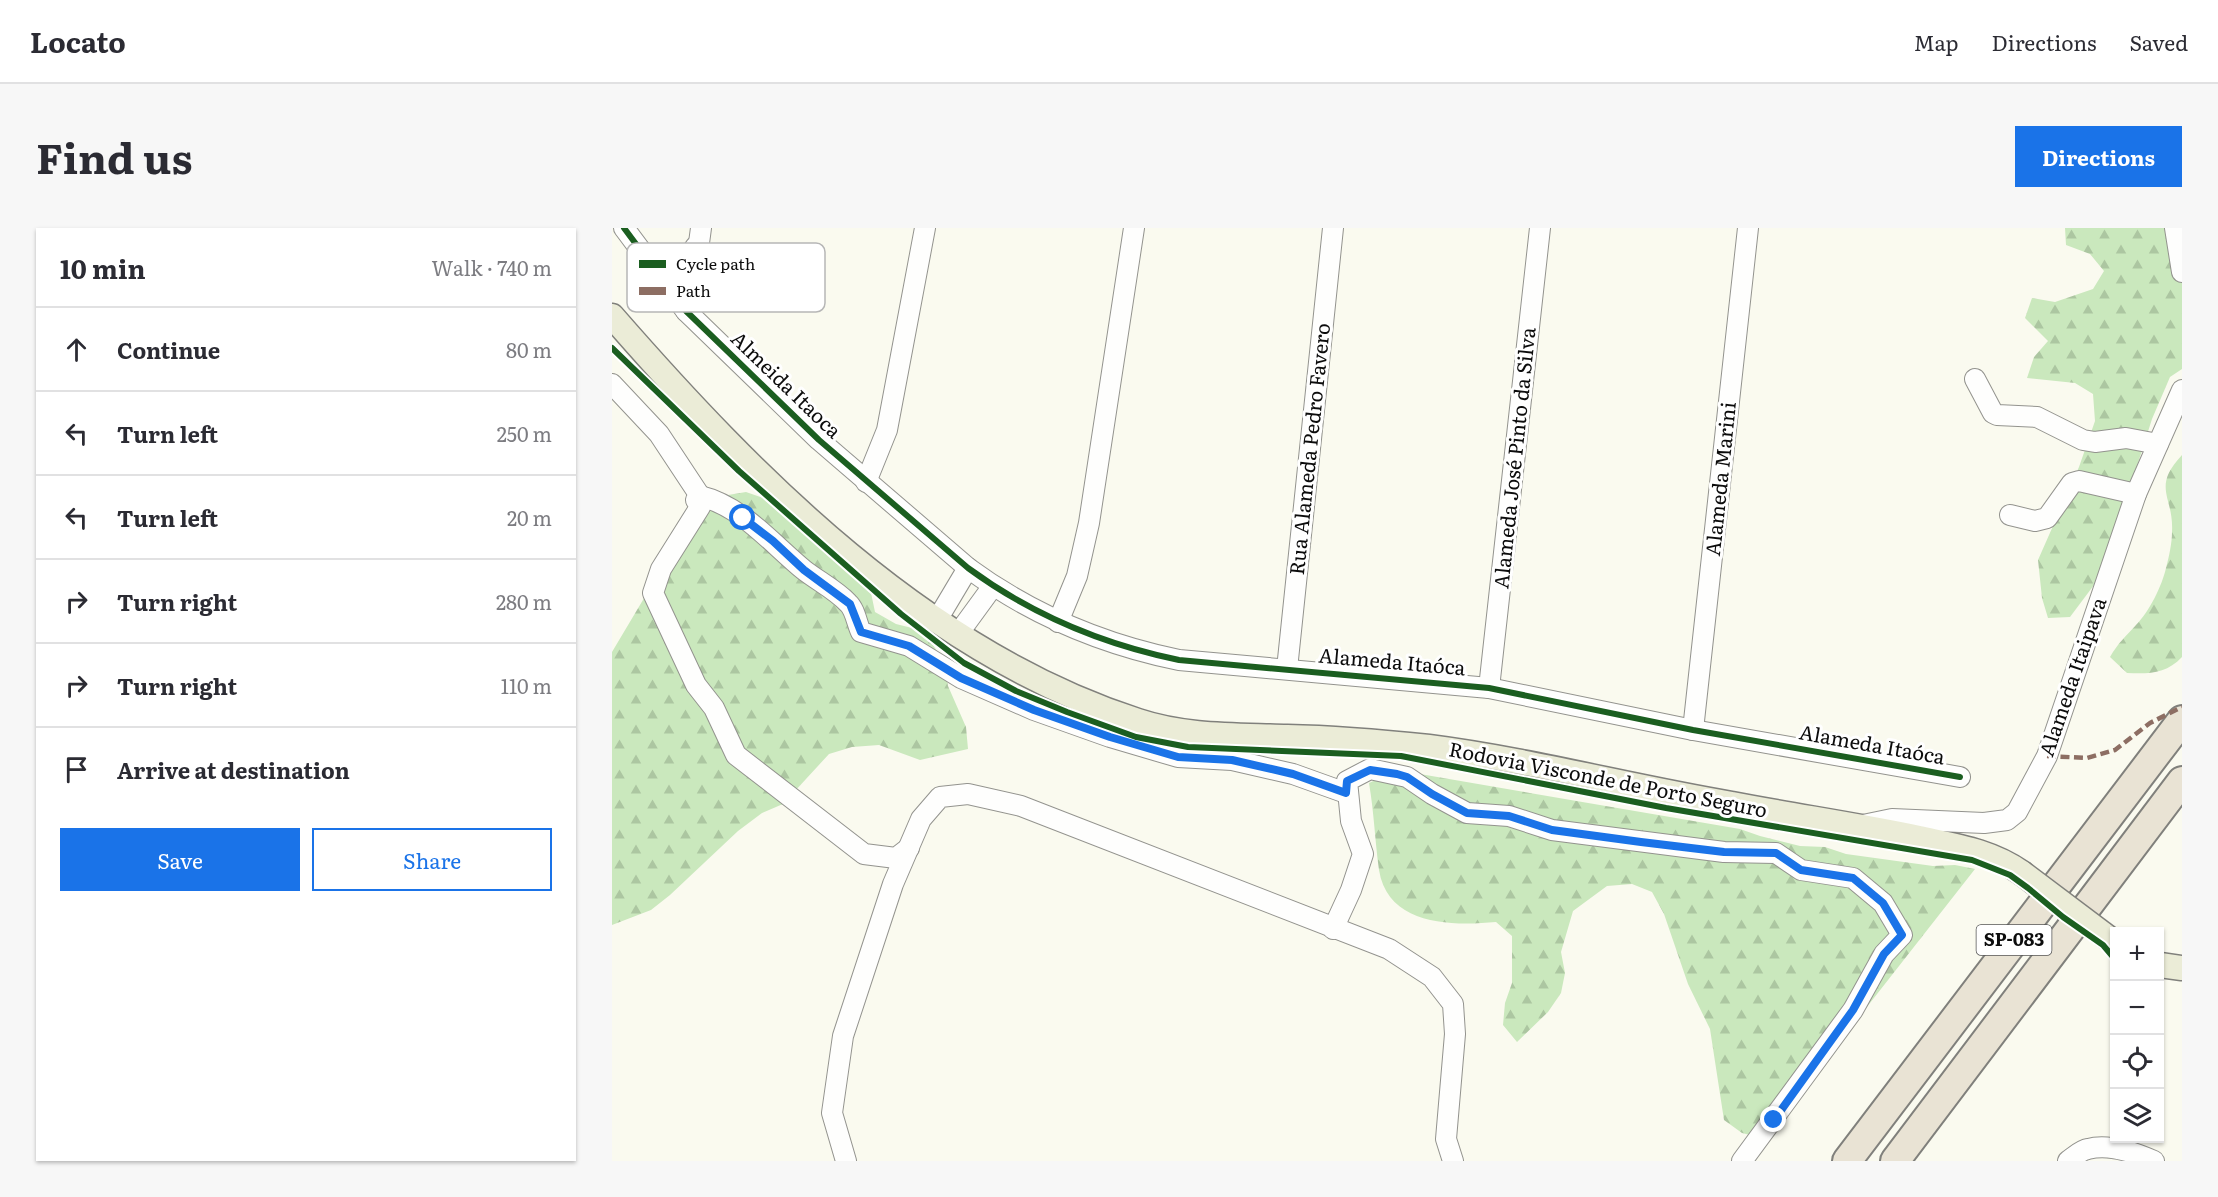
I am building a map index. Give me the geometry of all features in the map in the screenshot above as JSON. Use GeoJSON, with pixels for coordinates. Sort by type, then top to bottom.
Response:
{"type":"FeatureCollection","features":[{"type":"Feature","properties":{"kind":"highway","name":"SP-083"},"geometry":{"type":"LineString","coordinates":[[1847,1161],[2182,720]]}},
{"type":"Feature","properties":{"kind":"highway","name":"SP-083"},"geometry":{"type":"LineString","coordinates":[[1895,1161],[2182,781]]}},
{"type":"Feature","properties":{"kind":"main road","name":"Rodovia Visconde de Porto Seguro"},"geometry":{"type":"LineString","coordinates":[[612,316],[661,372],[743,456],[863,567],[958,634],[999,659],[1076,698],[1139,722],[1170,729],[1204,734],[1335,738],[1431,748],[1731,804],[1861,825],[1984,852],[2004,860],[2110,939]]}},
{"type":"Feature","properties":{"kind":"main road"},"geometry":{"type":"LineString","coordinates":[[2164,966],[2182,968]]}},
{"type":"Feature","properties":{"kind":"street","name":"Almeida Itaoca"},"geometry":{"type":"LineString","coordinates":[[624,228],[635,243]]}},
{"type":"Feature","properties":{"kind":"street"},"geometry":{"type":"LineString","coordinates":[[866,482],[887,430],[925,228]]}},
{"type":"Feature","properties":{"kind":"street"},"geometry":{"type":"LineString","coordinates":[[1059,621],[1077,576],[1089,523],[1134,228]]}},
{"type":"Feature","properties":{"kind":"street","name":"Rua Alameda Pedro Favero"},"geometry":{"type":"LineString","coordinates":[[1287,669],[1333,228]]}},
{"type":"Feature","properties":{"kind":"street","name":"Alameda José Pinto da Silva"},"geometry":{"type":"LineString","coordinates":[[1489,688],[1540,228]]}},
{"type":"Feature","properties":{"kind":"street","name":"Alameda Marini"},"geometry":{"type":"LineString","coordinates":[[1693,730],[1748,228]]}},
{"type":"Feature","properties":{"kind":"street"},"geometry":{"type":"LineString","coordinates":[[2175,228],[2182,272]]}},
{"type":"Feature","properties":{"kind":"street","name":"Almeida Itaoca"},"geometry":{"type":"LineString","coordinates":[[687,312],[866,482]]}},
{"type":"Feature","properties":{"kind":"street"},"geometry":{"type":"LineString","coordinates":[[1975,379],[1993,412],[1997,415],[2037,417],[2084,441],[2126,438],[2158,444]]}},
{"type":"Feature","properties":{"kind":"street"},"geometry":{"type":"LineString","coordinates":[[612,384],[659,434],[700,496],[713,499],[743,518],[773,541],[804,570],[850,604],[861,632],[909,646],[961,678],[1034,710],[1110,737],[1178,757],[1232,760],[1293,774],[1346,793]]}},
{"type":"Feature","properties":{"kind":"street","name":"Alameda Itaipava"},"geometry":{"type":"LineString","coordinates":[[1861,825],[1892,819],[1984,823],[2007,820],[2017,812],[2047,756],[2136,494],[2182,390]]}},
{"type":"Feature","properties":{"kind":"street"},"geometry":{"type":"LineString","coordinates":[[2010,515],[2042,520],[2047,518],[2067,487],[2079,481],[2136,494]]}},
{"type":"Feature","properties":{"kind":"street","name":"Alameda Itaóca"},"geometry":{"type":"LineString","coordinates":[[866,482],[968,568],[993,586],[1078,632],[1141,652],[1179,660],[1489,688],[1693,730],[1960,777]]}},
{"type":"Feature","properties":{"kind":"street"},"geometry":{"type":"LineString","coordinates":[[700,496],[696,500],[700,507],[661,569],[653,593],[696,685],[714,708],[736,755],[864,854],[896,858],[909,848]]}},
{"type":"Feature","properties":{"kind":"street"},"geometry":{"type":"LineString","coordinates":[[937,620],[968,568]]}},
{"type":"Feature","properties":{"kind":"street"},"geometry":{"type":"LineString","coordinates":[[958,634],[993,586]]}},
{"type":"Feature","properties":{"kind":"street"},"geometry":{"type":"LineString","coordinates":[[1333,929],[1351,890],[1363,855],[1351,821],[1346,793],[1347,781],[1370,770],[1407,777],[1467,813],[1509,816],[1552,830],[1641,842],[1724,852],[1776,853],[1801,870],[1853,878],[1883,903],[1902,935],[1884,954],[1853,1010],[1742,1161]]}},
{"type":"Feature","properties":{"kind":"street"},"geometry":{"type":"LineString","coordinates":[[846,1161],[832,1113],[843,1036],[893,884],[921,819],[940,797],[968,794],[1021,806],[1389,949],[1432,977],[1453,1004],[1455,1034],[1446,1139],[1453,1161]]}},
{"type":"Feature","properties":{"kind":"street"},"geometry":{"type":"LineString","coordinates":[[2068,1161],[2088,1149],[2108,1148],[2137,1154],[2154,1161]]}},
{"type":"Feature","properties":{"kind":"green space"},"geometry":{"type":"Polygon","coordinates":[[[2065,228],[2182,228],[2182,369],[2170,377],[2152,419],[2103,573],[2070,617],[2048,618],[2042,598],[2038,560],[2079,467],[2095,421],[2093,394],[2075,383],[2027,378],[2034,357],[2048,341],[2025,318],[2032,298],[2055,302],[2093,289],[2104,271],[2090,254],[2066,245],[2065,228]]]}},
{"type":"Feature","properties":{"kind":"green space"},"geometry":{"type":"Polygon","coordinates":[[[2182,455],[2182,657],[2170,667],[2157,672],[2127,673],[2110,657],[2146,613],[2161,583],[2172,536],[2172,520],[2166,484],[2173,466],[2182,455]]]}},
{"type":"Feature","properties":{"kind":"green space"},"geometry":{"type":"Polygon","coordinates":[[[746,492],[766,499],[801,523],[870,588],[875,612],[896,624],[916,629],[933,645],[944,662],[948,686],[966,727],[968,749],[920,760],[879,745],[852,747],[829,754],[783,804],[762,813],[738,831],[651,910],[612,925],[612,652],[684,531],[722,496],[746,492]]]}},
{"type":"Feature","properties":{"kind":"green space"},"geometry":{"type":"Polygon","coordinates":[[[1389,774],[1420,774],[1740,829],[1800,846],[1825,847],[1846,854],[1933,866],[1955,865],[1975,869],[1805,1086],[1754,1136],[1742,1133],[1724,1120],[1710,1029],[1688,984],[1664,914],[1652,892],[1632,884],[1607,886],[1573,911],[1561,952],[1565,973],[1561,993],[1548,1012],[1517,1042],[1503,1025],[1505,1003],[1512,983],[1512,936],[1496,922],[1442,922],[1408,912],[1395,902],[1385,888],[1379,870],[1369,783],[1389,774]]]}},
{"type":"Feature","properties":{"kind":"marked path"},"geometry":{"type":"LineString","coordinates":[[2047,756],[2087,758],[2115,750],[2150,723],[2182,707]]}},
{"type":"Feature","properties":{"kind":"cycle path"},"geometry":{"type":"LineString","coordinates":[[624,228],[635,243]]}},
{"type":"Feature","properties":{"kind":"cycle path"},"geometry":{"type":"LineString","coordinates":[[687,312],[819,440],[968,568],[1042,614],[1095,636],[1179,660],[1489,688],[1693,730],[1960,777]]}},
{"type":"Feature","properties":{"kind":"cycle path"},"geometry":{"type":"LineString","coordinates":[[612,348],[739,471],[901,614],[964,663],[1016,691],[1067,712],[1136,737],[1188,747],[1401,756],[1666,808],[1972,860],[2010,875],[2103,945],[2110,953]]}},
{"type":"Feature","properties":{"kind":"route"},"geometry":{"type":"LineString","coordinates":[[743,518],[773,541],[804,570],[850,604],[861,632],[909,646],[961,678],[1034,710],[1110,737],[1178,757],[1232,760],[1293,774],[1346,793],[1347,781],[1370,770],[1397,774],[1407,777],[1467,813],[1509,816],[1552,830],[1641,842],[1724,852],[1776,853],[1801,870],[1853,878],[1883,903],[1902,935],[1884,954],[1853,1010],[1774,1120]]}}]}
